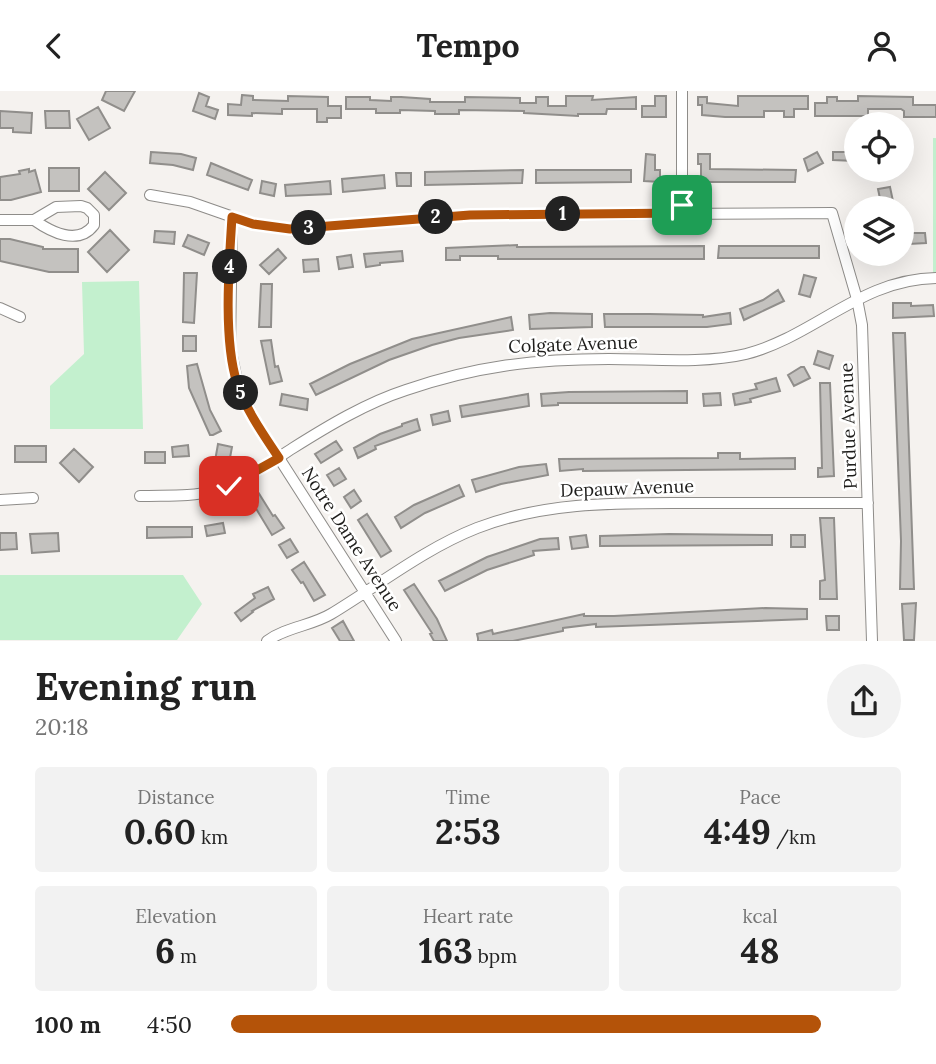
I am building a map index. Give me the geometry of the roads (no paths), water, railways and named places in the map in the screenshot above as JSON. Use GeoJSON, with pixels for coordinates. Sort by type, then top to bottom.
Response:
{"type":"FeatureCollection","features":[{"type":"Feature","properties":{"kind":"street"},"geometry":{"type":"LineString","coordinates":[[150,195],[190,202],[253,224],[290,229],[470,215],[682,213],[682,91]]}},
{"type":"Feature","properties":{"kind":"street"},"geometry":{"type":"LineString","coordinates":[[0,221],[34,220],[56,207],[71,206],[87,208],[95,220],[94,225],[86,232],[72,235],[53,233],[34,220]]}},
{"type":"Feature","properties":{"kind":"street","name":"Purdue Avenue"},"geometry":{"type":"LineString","coordinates":[[682,213],[832,213],[862,325],[872,641]]}},
{"type":"Feature","properties":{"kind":"street","name":"Notre Dame Avenue"},"geometry":{"type":"LineString","coordinates":[[232,217],[229,333],[232,363],[246,404],[396,641]]}},
{"type":"Feature","properties":{"kind":"street","name":"Colgate Avenue"},"geometry":{"type":"LineString","coordinates":[[140,496],[188,495],[217,490],[242,480],[365,407],[403,390],[452,375],[492,366],[543,360],[729,357],[781,341],[857,299],[895,283],[936,278]]}},
{"type":"Feature","properties":{"kind":"street"},"geometry":{"type":"LineString","coordinates":[[0,308],[20,317]]}},
{"type":"Feature","properties":{"kind":"street"},"geometry":{"type":"LineString","coordinates":[[0,500],[33,498]]}},
{"type":"Feature","properties":{"kind":"street","name":"Depauw Avenue"},"geometry":{"type":"LineString","coordinates":[[267,641],[278,634],[312,624],[461,535],[499,520],[548,508],[599,503],[868,503]]}}]}
